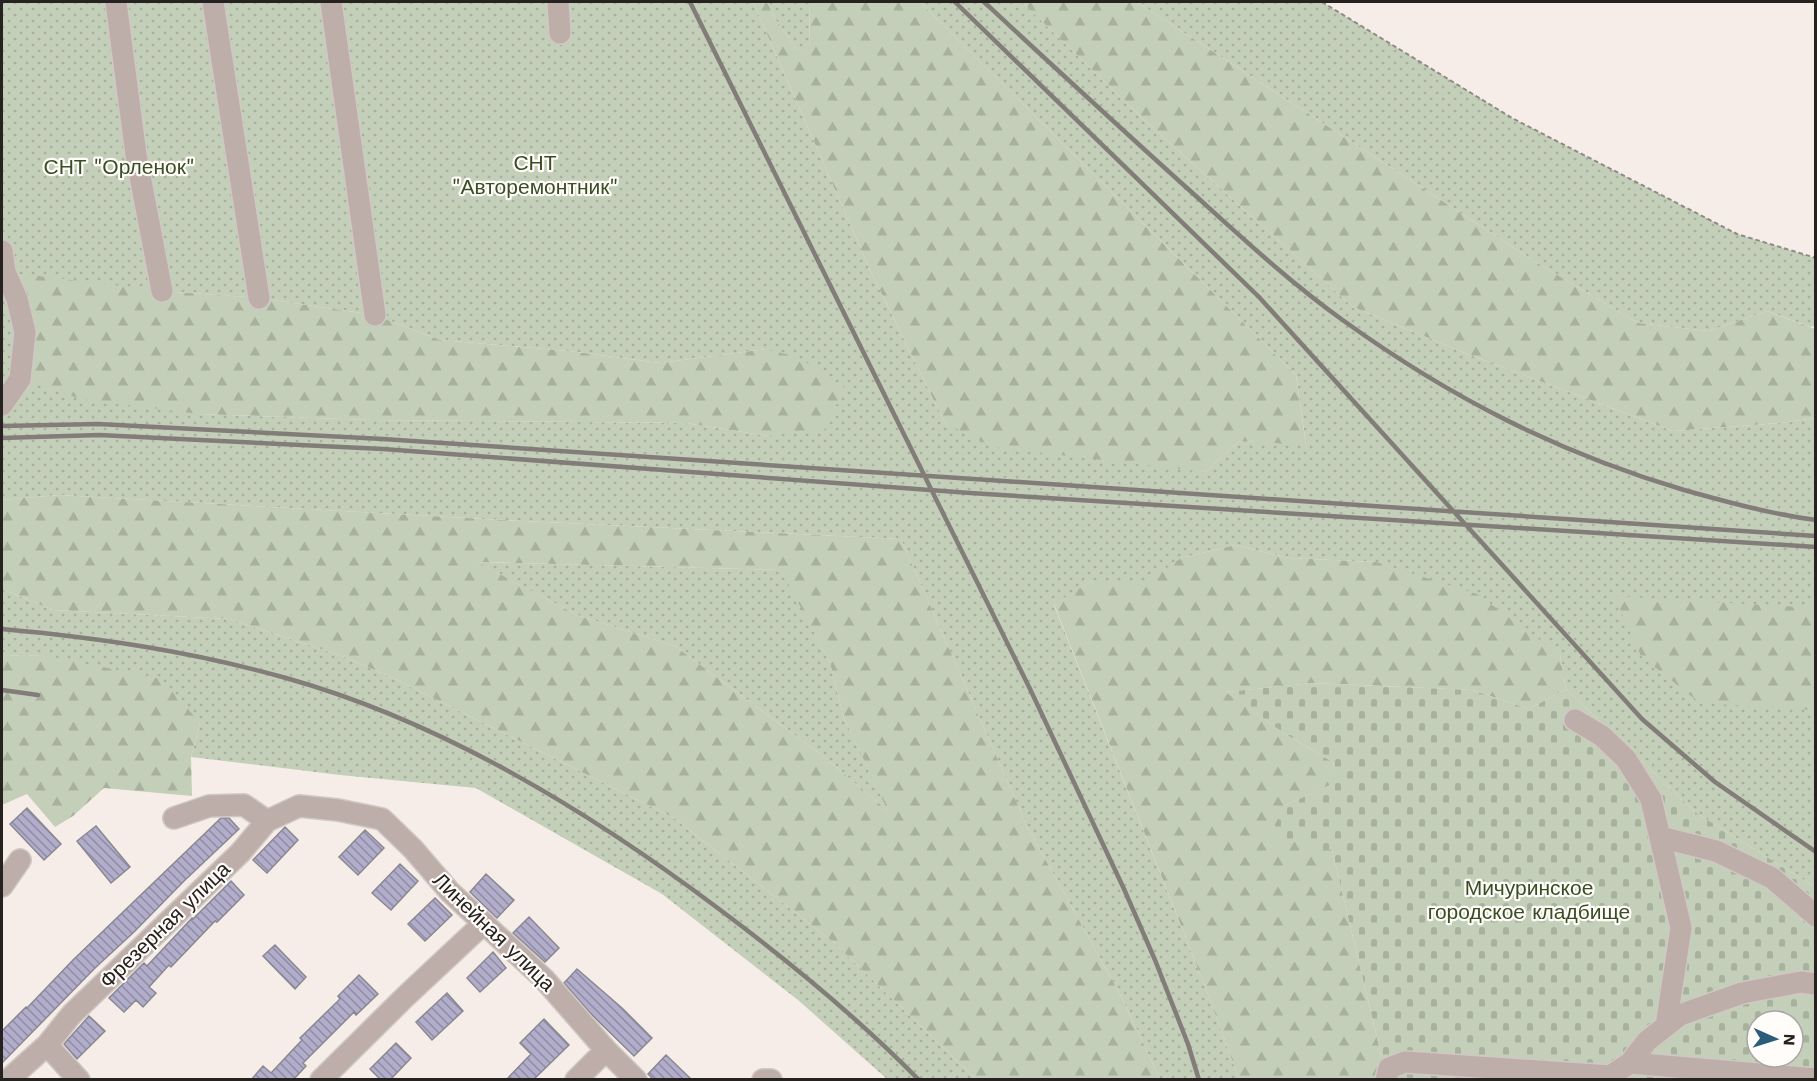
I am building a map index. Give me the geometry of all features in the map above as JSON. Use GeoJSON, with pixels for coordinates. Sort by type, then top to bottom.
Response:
{"type":"FeatureCollection","features":[{"type":"Feature","properties":{"kind":"street"},"geometry":{"type":"LineString","coordinates":[[116,2],[136,155],[162,291]]}},
{"type":"Feature","properties":{"kind":"street"},"geometry":{"type":"LineString","coordinates":[[213,2],[259,298]]}},
{"type":"Feature","properties":{"kind":"street"},"geometry":{"type":"LineString","coordinates":[[331,2],[375,315]]}},
{"type":"Feature","properties":{"kind":"street"},"geometry":{"type":"LineString","coordinates":[[558,2],[560,33]]}},
{"type":"Feature","properties":{"kind":"street"},"geometry":{"type":"LineString","coordinates":[[2,251],[5,272],[17,299],[25,332],[20,379],[2,405]]}},
{"type":"Feature","properties":{"kind":"street"},"geometry":{"type":"LineString","coordinates":[[1575,720],[1602,736],[1626,759],[1651,799],[1681,928],[1666,1026]]}},
{"type":"Feature","properties":{"kind":"street"},"geometry":{"type":"LineString","coordinates":[[174,818],[209,806],[244,805],[267,821]]}},
{"type":"Feature","properties":{"kind":"street","name":"Фрезерная улица"},"geometry":{"type":"LineString","coordinates":[[8,1080],[47,1045],[72,1014],[240,853],[267,821],[299,806],[338,810]]}},
{"type":"Feature","properties":{"kind":"street","name":"Линейная улица"},"geometry":{"type":"LineString","coordinates":[[338,810],[382,819],[413,849],[450,892],[544,979],[606,1050],[636,1080]]}},
{"type":"Feature","properties":{"kind":"street"},"geometry":{"type":"LineString","coordinates":[[1660,837],[1716,851],[1772,879],[1815,916]]}},
{"type":"Feature","properties":{"kind":"street"},"geometry":{"type":"LineString","coordinates":[[2,886],[20,860]]}},
{"type":"Feature","properties":{"kind":"street"},"geometry":{"type":"LineString","coordinates":[[321,1080],[484,923]]}},
{"type":"Feature","properties":{"kind":"street"},"geometry":{"type":"LineString","coordinates":[[1386,1080],[1389,1068],[1405,1062],[1610,1078],[1630,1063],[1647,1041],[1680,1015],[1742,993],[1801,982],[1815,984]]}},
{"type":"Feature","properties":{"kind":"street"},"geometry":{"type":"LineString","coordinates":[[47,1045],[80,1080]]}},
{"type":"Feature","properties":{"kind":"street"},"geometry":{"type":"LineString","coordinates":[[576,1080],[606,1050]]}},
{"type":"Feature","properties":{"kind":"street"},"geometry":{"type":"LineString","coordinates":[[1630,1063],[1815,1079]]}},
{"type":"Feature","properties":{"kind":"street"},"geometry":{"type":"LineString","coordinates":[[763,1080],[771,1080]]}},
{"type":"Feature","properties":{"kind":"path"},"geometry":{"type":"LineString","coordinates":[[1322,2],[1512,118],[1737,234],[1815,258]]}},
{"type":"Feature","properties":{"kind":"green space"},"geometry":{"type":"Polygon","coordinates":[[[2,2],[753,2],[870,270],[945,423],[1205,472],[1239,441],[1306,444],[1296,375],[920,2],[1022,2],[1141,117],[1353,307],[1470,355],[1673,431],[1815,418],[1815,887],[1695,812],[1566,689],[1560,655],[1376,562],[1289,558],[1235,545],[1181,558],[1149,581],[1092,581],[1054,605],[1206,989],[1239,1079],[1160,1079],[1122,998],[1027,826],[901,539],[59,495],[2,500],[2,2]],[[162,291],[17,299],[199,414],[372,420],[685,423],[768,436],[765,349],[660,363],[569,351],[440,340],[375,315],[259,298],[162,291]]]}},
{"type":"Feature","properties":{"kind":"green space"},"geometry":{"type":"Polygon","coordinates":[[[753,2],[767,2],[775,19],[797,49],[810,47],[809,2],[920,2],[1296,375],[1306,445],[1239,441],[1205,472],[993,447],[945,423],[870,270],[753,2]]]}},
{"type":"Feature","properties":{"kind":"green space"},"geometry":{"type":"Polygon","coordinates":[[[767,2],[809,2],[810,48],[797,49],[775,19],[767,2]]]}},
{"type":"Feature","properties":{"kind":"green space"},"geometry":{"type":"Polygon","coordinates":[[[1022,2],[1137,2],[1539,264],[1638,323],[1709,331],[1767,311],[1815,329],[1815,418],[1673,431],[1470,355],[1353,307],[1141,117],[1022,2]]]}},
{"type":"Feature","properties":{"kind":"green space"},"geometry":{"type":"Polygon","coordinates":[[[1137,2],[1322,2],[1512,118],[1737,234],[1815,258],[1815,326],[1810,327],[1767,311],[1709,331],[1638,323],[1539,264],[1137,2]]]}},
{"type":"Feature","properties":{"kind":"green space"},"geometry":{"type":"Polygon","coordinates":[[[5,272],[162,291],[259,298],[375,315],[440,340],[569,351],[660,363],[765,349],[798,357],[844,387],[826,429],[768,436],[685,423],[372,420],[199,414],[81,399],[20,379],[25,332],[5,272]]]}},
{"type":"Feature","properties":{"kind":"green space"},"geometry":{"type":"Polygon","coordinates":[[[59,495],[901,539],[1027,826],[1122,998],[1160,1079],[976,1079],[832,941],[674,818],[393,678],[342,656],[230,619],[53,610],[2,589],[2,500],[59,495]],[[477,562],[577,615],[675,646],[823,756],[888,811],[844,718],[830,663],[781,570],[477,562]]]}},
{"type":"Feature","properties":{"kind":"green space"},"geometry":{"type":"Polygon","coordinates":[[[1235,545],[1289,558],[1376,562],[1477,594],[1560,655],[1566,689],[1529,709],[1472,690],[1312,683],[1226,692],[1287,735],[1333,762],[1337,782],[1284,806],[1332,850],[1380,1050],[1384,1079],[1239,1079],[1206,989],[1054,604],[1092,581],[1148,581],[1181,558],[1235,545]]]}},
{"type":"Feature","properties":{"kind":"green space"},"geometry":{"type":"Polygon","coordinates":[[[476,562],[782,570],[830,663],[844,718],[889,812],[823,756],[675,646],[577,615],[476,562]]]}},
{"type":"Feature","properties":{"kind":"green space"},"geometry":{"type":"Polygon","coordinates":[[[2,589],[53,610],[230,619],[342,656],[393,678],[674,818],[832,941],[976,1079],[887,1079],[798,1000],[662,894],[476,788],[191,757],[200,723],[42,655],[2,656],[2,589]]]}},
{"type":"Feature","properties":{"kind":"green space"},"geometry":{"type":"Polygon","coordinates":[[[1614,596],[1815,608],[1815,710],[1700,703],[1641,656],[1614,596]]]}},
{"type":"Feature","properties":{"kind":"green space"},"geometry":{"type":"Polygon","coordinates":[[[42,655],[162,679],[200,723],[191,757],[192,796],[104,788],[73,816],[55,827],[27,794],[2,805],[2,656],[42,655]]]}},
{"type":"Feature","properties":{"kind":"green space","name":"Мичуринское городское кладбище"},"geometry":{"type":"Polygon","coordinates":[[[1312,683],[1472,690],[1529,709],[1566,689],[1695,812],[1815,887],[1815,1079],[1384,1079],[1380,1050],[1332,850],[1270,835],[1284,806],[1336,782],[1333,762],[1287,735],[1225,692],[1312,683]]]}},
{"type":"Feature","properties":{"kind":"building"},"geometry":{"type":"Polygon","coordinates":[[[27,808],[61,844],[44,860],[10,824],[27,808]]]}},
{"type":"Feature","properties":{"kind":"building"},"geometry":{"type":"Polygon","coordinates":[[[221,818],[229,818],[239,829],[95,968],[2,1063],[2,1031],[221,818]]]}},
{"type":"Feature","properties":{"kind":"building"},"geometry":{"type":"Polygon","coordinates":[[[96,826],[130,867],[111,883],[77,841],[96,826]]]}},
{"type":"Feature","properties":{"kind":"building"},"geometry":{"type":"Polygon","coordinates":[[[285,827],[298,840],[267,873],[253,860],[285,827]]]}},
{"type":"Feature","properties":{"kind":"building"},"geometry":{"type":"Polygon","coordinates":[[[365,830],[384,848],[358,875],[339,857],[365,830]]]}},
{"type":"Feature","properties":{"kind":"building"},"geometry":{"type":"Polygon","coordinates":[[[400,864],[418,881],[391,910],[372,893],[400,864]]]}},
{"type":"Feature","properties":{"kind":"building"},"geometry":{"type":"Polygon","coordinates":[[[486,874],[514,900],[497,918],[470,892],[486,874]]]}},
{"type":"Feature","properties":{"kind":"building"},"geometry":{"type":"Polygon","coordinates":[[[231,881],[244,895],[217,922],[215,921],[171,967],[169,965],[149,987],[156,993],[143,1007],[136,1000],[124,1012],[109,998],[144,963],[147,966],[231,881]]]}},
{"type":"Feature","properties":{"kind":"building"},"geometry":{"type":"Polygon","coordinates":[[[435,898],[452,915],[425,941],[408,924],[435,898]]]}},
{"type":"Feature","properties":{"kind":"building"},"geometry":{"type":"Polygon","coordinates":[[[529,917],[559,948],[545,962],[513,933],[529,917]]]}},
{"type":"Feature","properties":{"kind":"building"},"geometry":{"type":"Polygon","coordinates":[[[275,945],[306,977],[295,989],[263,956],[275,945]]]}},
{"type":"Feature","properties":{"kind":"building"},"geometry":{"type":"Polygon","coordinates":[[[493,952],[506,968],[480,992],[467,978],[493,952]]]}},
{"type":"Feature","properties":{"kind":"building"},"geometry":{"type":"Polygon","coordinates":[[[577,969],[652,1038],[634,1056],[592,1015],[564,983],[577,969]]]}},
{"type":"Feature","properties":{"kind":"building"},"geometry":{"type":"Polygon","coordinates":[[[359,975],[378,994],[356,1015],[354,1012],[303,1063],[306,1066],[293,1080],[251,1080],[263,1066],[271,1073],[302,1040],[300,1038],[340,999],[338,996],[359,975]]]}},
{"type":"Feature","properties":{"kind":"building"},"geometry":{"type":"Polygon","coordinates":[[[447,993],[463,1011],[432,1040],[416,1022],[447,993]]]}},
{"type":"Feature","properties":{"kind":"building"},"geometry":{"type":"Polygon","coordinates":[[[89,1016],[105,1031],[77,1059],[64,1044],[89,1016]]]}},
{"type":"Feature","properties":{"kind":"building"},"geometry":{"type":"Polygon","coordinates":[[[544,1019],[569,1045],[533,1080],[506,1080],[531,1054],[520,1043],[544,1019]]]}},
{"type":"Feature","properties":{"kind":"building"},"geometry":{"type":"Polygon","coordinates":[[[396,1043],[411,1058],[390,1080],[381,1080],[370,1069],[396,1043]]]}},
{"type":"Feature","properties":{"kind":"building"},"geometry":{"type":"Polygon","coordinates":[[[666,1055],[692,1080],[654,1080],[648,1074],[666,1055]]]}},
{"type":"Feature","properties":{"kind":"railway"},"geometry":{"type":"LineString","coordinates":[[690,2],[1031,691],[1155,960],[1188,1044],[1199,1080]]}},
{"type":"Feature","properties":{"kind":"railway"},"geometry":{"type":"LineString","coordinates":[[955,2],[1259,297],[1642,719],[1715,782],[1816,852]]}},
{"type":"Feature","properties":{"kind":"railway"},"geometry":{"type":"LineString","coordinates":[[984,2],[1244,240],[1323,306],[1424,375],[1506,420],[1637,475],[1733,503],[1816,520]]}},
{"type":"Feature","properties":{"kind":"railway"},"geometry":{"type":"LineString","coordinates":[[2,426],[98,424],[383,439],[1816,536]]}},
{"type":"Feature","properties":{"kind":"railway"},"geometry":{"type":"LineString","coordinates":[[2,438],[99,435],[383,449],[970,493],[1816,547]]}},
{"type":"Feature","properties":{"kind":"railway"},"geometry":{"type":"LineString","coordinates":[[2,629],[180,653],[286,678],[402,719],[458,745],[567,805],[670,873],[797,970],[872,1034],[919,1080]]}},
{"type":"Feature","properties":{"kind":"railway"},"geometry":{"type":"LineString","coordinates":[[2,690],[38,695]]}},
{"type":"Feature","properties":{"kind":"park label","name":"СНТ \"Орленок\""},"geometry":{"type":"Point","coordinates":[119,167]}},
{"type":"Feature","properties":{"kind":"park label","name":"СНТ \"Авторемонтник\""},"geometry":{"type":"Point","coordinates":[535,175]}}]}
